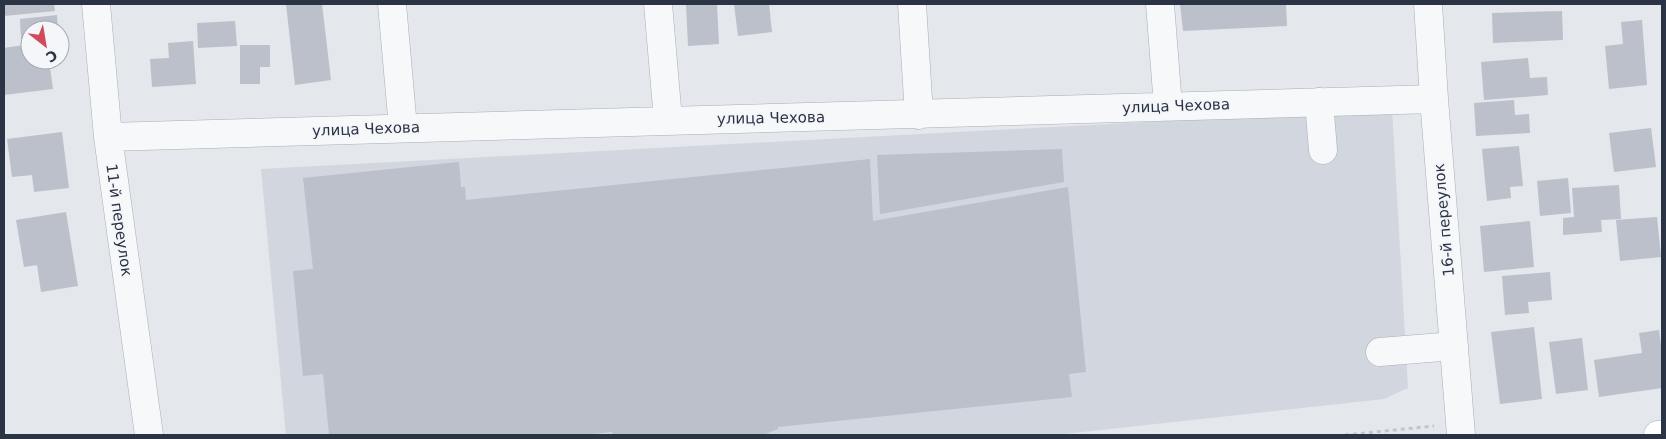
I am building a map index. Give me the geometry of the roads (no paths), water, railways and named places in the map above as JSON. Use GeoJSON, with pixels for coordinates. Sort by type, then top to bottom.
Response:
{"type":"FeatureCollection","features":[{"type":"Feature","properties":{"kind":"street","name":"11-й переулок"},"geometry":{"type":"LineString","coordinates":[[96,4],[108,137],[149,435]]}},
{"type":"Feature","properties":{"kind":"street"},"geometry":{"type":"LineString","coordinates":[[392,4],[403,128]]}},
{"type":"Feature","properties":{"kind":"street"},"geometry":{"type":"LineString","coordinates":[[658,4],[668,120]]}},
{"type":"Feature","properties":{"kind":"street"},"geometry":{"type":"LineString","coordinates":[[912,4],[919,115]]}},
{"type":"Feature","properties":{"kind":"street"},"geometry":{"type":"LineString","coordinates":[[1160,4],[1168,106]]}},
{"type":"Feature","properties":{"kind":"street","name":"16-й переулок"},"geometry":{"type":"LineString","coordinates":[[1428,4],[1454,346],[1449,430]]}},
{"type":"Feature","properties":{"kind":"street","name":"улица Чехова"},"geometry":{"type":"LineString","coordinates":[[108,137],[1434,99]]}},
{"type":"Feature","properties":{"kind":"street"},"geometry":{"type":"LineString","coordinates":[[1319,102],[1323,150]]}},
{"type":"Feature","properties":{"kind":"street"},"geometry":{"type":"LineString","coordinates":[[1380,352],[1454,346]]}}]}
